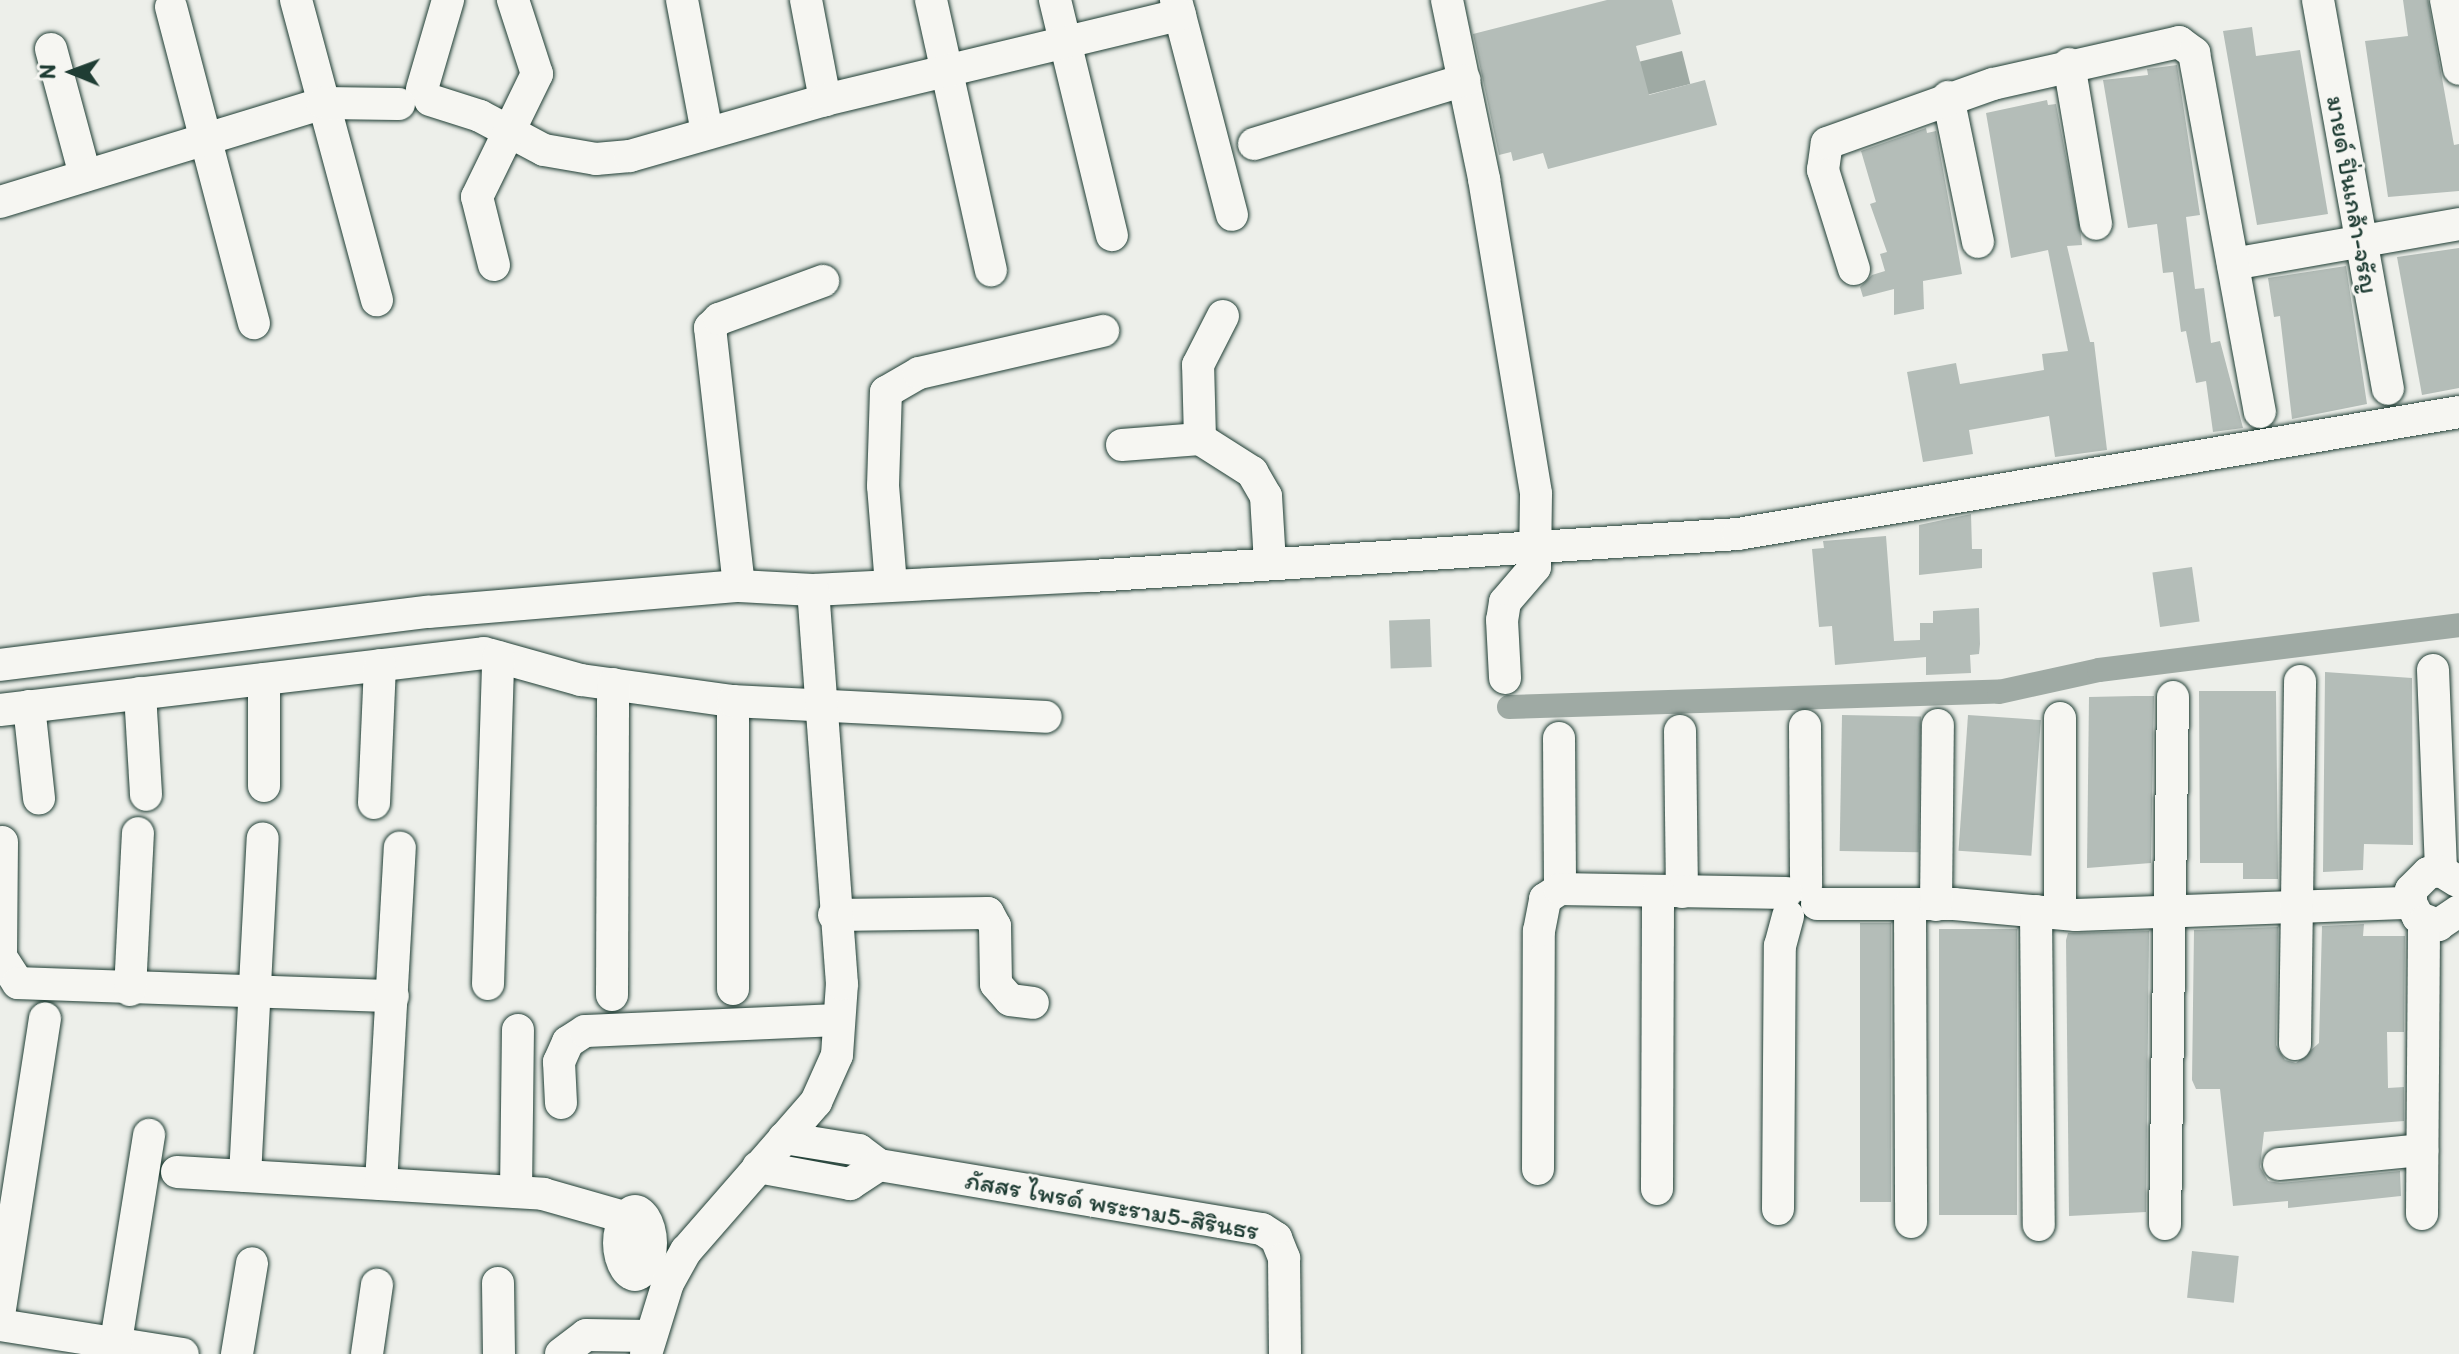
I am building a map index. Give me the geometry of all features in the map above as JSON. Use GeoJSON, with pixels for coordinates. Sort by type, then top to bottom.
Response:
{"type":"FeatureCollection","features":[{"type":"Feature","properties":{"kind":"street"},"geometry":{"type":"LineString","coordinates":[[296,0],[377,300]]}},
{"type":"Feature","properties":{"kind":"street"},"geometry":{"type":"LineString","coordinates":[[417,98],[448,0]]}},
{"type":"Feature","properties":{"kind":"street"},"geometry":{"type":"LineString","coordinates":[[494,265],[477,197],[537,74],[513,0]]}},
{"type":"Feature","properties":{"kind":"street"},"geometry":{"type":"LineString","coordinates":[[682,0],[707,132]]}},
{"type":"Feature","properties":{"kind":"street"},"geometry":{"type":"LineString","coordinates":[[806,0],[825,100]]}},
{"type":"Feature","properties":{"kind":"street"},"geometry":{"type":"LineString","coordinates":[[931,0],[991,270]]}},
{"type":"Feature","properties":{"kind":"street"},"geometry":{"type":"LineString","coordinates":[[1055,0],[1112,235]]}},
{"type":"Feature","properties":{"kind":"street"},"geometry":{"type":"LineString","coordinates":[[1447,0],[1465,80],[1529,445],[1538,548],[1529,577],[1505,602],[1505,678]]}},
{"type":"Feature","properties":{"kind":"street","name":"มายด์ ปิ่นเกล้า-จรัญ"},"geometry":{"type":"LineString","coordinates":[[2318,0],[2388,389]]}},
{"type":"Feature","properties":{"kind":"street"},"geometry":{"type":"LineString","coordinates":[[2446,0],[2459,69]]}},
{"type":"Feature","properties":{"kind":"street"},"geometry":{"type":"LineString","coordinates":[[171,7],[202,139],[254,323]]}},
{"type":"Feature","properties":{"kind":"street"},"geometry":{"type":"LineString","coordinates":[[0,202],[323,103],[417,98],[510,132],[544,150],[596,159],[630,156],[825,100],[1064,43],[1178,8],[1232,215]]}},
{"type":"Feature","properties":{"kind":"street"},"geometry":{"type":"LineString","coordinates":[[1854,269],[1823,170],[1827,143],[1948,97],[2069,64],[2172,43],[2194,53],[2260,412]]}},
{"type":"Feature","properties":{"kind":"street"},"geometry":{"type":"LineString","coordinates":[[51,49],[85,175]]}},
{"type":"Feature","properties":{"kind":"street"},"geometry":{"type":"LineString","coordinates":[[2069,64],[2096,224]]}},
{"type":"Feature","properties":{"kind":"street"},"geometry":{"type":"LineString","coordinates":[[1254,144],[1465,80]]}},
{"type":"Feature","properties":{"kind":"street"},"geometry":{"type":"LineString","coordinates":[[1948,97],[1978,242]]}},
{"type":"Feature","properties":{"kind":"street"},"geometry":{"type":"LineString","coordinates":[[2233,264],[2459,224]]}},
{"type":"Feature","properties":{"kind":"street"},"geometry":{"type":"LineString","coordinates":[[739,586],[710,328],[719,319],[823,281]]}},
{"type":"Feature","properties":{"kind":"street"},"geometry":{"type":"LineString","coordinates":[[1200,439],[1198,365],[1223,316]]}},
{"type":"Feature","properties":{"kind":"street"},"geometry":{"type":"LineString","coordinates":[[891,585],[883,486],[886,392],[919,373],[1103,331]]}},
{"type":"Feature","properties":{"kind":"street"},"geometry":{"type":"LineString","coordinates":[[0,665],[428,612],[739,586],[813,590],[1738,534],[1882,513],[2057,477],[2459,412]]}},
{"type":"Feature","properties":{"kind":"street"},"geometry":{"type":"LineString","coordinates":[[1122,445],[1200,439],[1261,483],[1270,564]]}},
{"type":"Feature","properties":{"kind":"street"},"geometry":{"type":"LineString","coordinates":[[561,1354],[586,1335],[648,1345],[686,1251],[816,1102],[837,1055],[842,984],[834,915],[813,590]]}},
{"type":"Feature","properties":{"kind":"street"},"geometry":{"type":"LineString","coordinates":[[39,798],[14,708],[484,653],[613,684],[733,701],[820,709],[1046,717]]}},
{"type":"Feature","properties":{"kind":"street"},"geometry":{"type":"LineString","coordinates":[[488,984],[498,657]]}},
{"type":"Feature","properties":{"kind":"street"},"geometry":{"type":"LineString","coordinates":[[374,803],[380,665]]}},
{"type":"Feature","properties":{"kind":"street"},"geometry":{"type":"LineString","coordinates":[[2422,1214],[2418,879],[2450,878],[2433,670]]}},
{"type":"Feature","properties":{"kind":"street"},"geometry":{"type":"LineString","coordinates":[[264,679],[264,786]]}},
{"type":"Feature","properties":{"kind":"street"},"geometry":{"type":"LineString","coordinates":[[2295,1044],[2300,681]]}},
{"type":"Feature","properties":{"kind":"street"},"geometry":{"type":"LineString","coordinates":[[612,995],[613,684]]}},
{"type":"Feature","properties":{"kind":"street"},"geometry":{"type":"LineString","coordinates":[[140,693],[146,795]]}},
{"type":"Feature","properties":{"kind":"street"},"geometry":{"type":"LineString","coordinates":[[2165,1224],[2173,697]]}},
{"type":"Feature","properties":{"kind":"street"},"geometry":{"type":"LineString","coordinates":[[733,701],[733,989]]}},
{"type":"Feature","properties":{"kind":"street"},"geometry":{"type":"LineString","coordinates":[[2039,1225],[2048,912],[2060,718]]}},
{"type":"Feature","properties":{"kind":"street"},"geometry":{"type":"LineString","coordinates":[[1911,1222],[1923,905],[1938,725]]}},
{"type":"Feature","properties":{"kind":"street"},"geometry":{"type":"LineString","coordinates":[[1778,1209],[1780,946],[1799,900],[1805,726]]}},
{"type":"Feature","properties":{"kind":"street"},"geometry":{"type":"LineString","coordinates":[[1657,1189],[1680,731]]}},
{"type":"Feature","properties":{"kind":"street"},"geometry":{"type":"LineString","coordinates":[[1559,738],[1560,889]]}},
{"type":"Feature","properties":{"kind":"street"},"geometry":{"type":"LineString","coordinates":[[130,990],[138,833]]}},
{"type":"Feature","properties":{"kind":"street"},"geometry":{"type":"LineString","coordinates":[[245,1176],[263,838]]}},
{"type":"Feature","properties":{"kind":"street"},"geometry":{"type":"LineString","coordinates":[[2,842],[1,957],[6,971],[18,983],[42,988],[393,996]]}},
{"type":"Feature","properties":{"kind":"street"},"geometry":{"type":"LineString","coordinates":[[381,1184],[400,848]]}},
{"type":"Feature","properties":{"kind":"street"},"geometry":{"type":"LineString","coordinates":[[1538,1169],[1540,913],[1545,899],[1560,889],[2048,912],[2297,906],[2418,912],[2438,925],[2459,911]]}},
{"type":"Feature","properties":{"kind":"street"},"geometry":{"type":"LineString","coordinates":[[834,915],[988,913],[995,926],[996,984],[1010,1000],[1033,1003]]}},
{"type":"Feature","properties":{"kind":"street"},"geometry":{"type":"LineString","coordinates":[[0,1309],[45,1018]]}},
{"type":"Feature","properties":{"kind":"street"},"geometry":{"type":"LineString","coordinates":[[561,1103],[559,1062],[568,1042],[585,1031],[839,1020]]}},
{"type":"Feature","properties":{"kind":"street"},"geometry":{"type":"LineString","coordinates":[[516,1192],[518,1030]]}},
{"type":"Feature","properties":{"kind":"street"},"geometry":{"type":"LineString","coordinates":[[116,1349],[149,1135]]}},
{"type":"Feature","properties":{"kind":"street","name":"ภัสสร ไพรด์ พระราม5-สิรินธร"},"geometry":{"type":"LineString","coordinates":[[784,1138],[859,1150],[879,1165],[1262,1229],[1276,1238],[1284,1258],[1285,1354]]}},
{"type":"Feature","properties":{"kind":"street"},"geometry":{"type":"LineString","coordinates":[[2279,1164],[2422,1150]]}},
{"type":"Feature","properties":{"kind":"street"},"geometry":{"type":"LineString","coordinates":[[758,1167],[850,1184],[879,1165]]}},
{"type":"Feature","properties":{"kind":"street"},"geometry":{"type":"LineString","coordinates":[[177,1172],[543,1194],[632,1224],[686,1251]]}},
{"type":"Feature","properties":{"kind":"street"},"geometry":{"type":"LineString","coordinates":[[237,1354],[252,1263]]}},
{"type":"Feature","properties":{"kind":"street"},"geometry":{"type":"LineString","coordinates":[[498,1283],[499,1354]]}},
{"type":"Feature","properties":{"kind":"street"},"geometry":{"type":"LineString","coordinates":[[367,1354],[377,1285]]}},
{"type":"Feature","properties":{"kind":"street"},"geometry":{"type":"LineString","coordinates":[[0,1325],[116,1349],[183,1354]]}},
{"type":"Feature","properties":{"kind":"shaded area"},"geometry":{"type":"Polygon","coordinates":[[[1682,51],[1690,84],[1648,95],[1639,62],[1682,51]]]}},
{"type":"Feature","properties":{"kind":"building"},"geometry":{"type":"Polygon","coordinates":[[[1607,0],[1672,0],[1681,34],[1636,46],[1649,95],[1705,80],[1717,125],[1548,169],[1543,153],[1513,161],[1511,152],[1499,155],[1473,34],[1607,0]]]}},
{"type":"Feature","properties":{"kind":"building"},"geometry":{"type":"Polygon","coordinates":[[[2403,0],[2428,0],[2454,145],[2459,144],[2459,191],[2388,197],[2365,41],[2408,36],[2403,0]]]}},
{"type":"Feature","properties":{"kind":"building"},"geometry":{"type":"Polygon","coordinates":[[[2252,27],[2256,56],[2300,50],[2328,214],[2257,225],[2223,31],[2252,27]]]}},
{"type":"Feature","properties":{"kind":"building"},"geometry":{"type":"Polygon","coordinates":[[[2177,65],[2200,215],[2186,217],[2195,289],[2204,288],[2211,343],[2220,341],[2243,428],[2213,432],[2206,381],[2196,383],[2186,331],[2181,332],[2173,272],[2163,273],[2157,224],[2128,228],[2103,80],[2148,75],[2147,69],[2177,65]]]}},
{"type":"Feature","properties":{"kind":"building"},"geometry":{"type":"Polygon","coordinates":[[[2047,100],[2048,105],[2056,104],[2081,235],[2082,245],[2067,246],[2090,342],[2094,342],[2107,450],[2055,457],[2049,416],[1969,430],[1973,454],[1923,462],[1907,372],[1956,363],[1960,384],[2044,370],[2042,354],[2068,351],[2048,250],[2011,258],[1986,113],[2047,100]]]}},
{"type":"Feature","properties":{"kind":"building"},"geometry":{"type":"Polygon","coordinates":[[[1926,128],[1927,133],[1936,131],[1962,274],[1923,281],[1924,309],[1894,315],[1894,289],[1863,297],[1860,287],[1872,275],[1885,271],[1880,254],[1887,252],[1870,204],[1876,202],[1861,151],[1926,128]]]}},
{"type":"Feature","properties":{"kind":"building"},"geometry":{"type":"Polygon","coordinates":[[[2459,248],[2459,388],[2422,395],[2397,257],[2459,248]]]}},
{"type":"Feature","properties":{"kind":"building"},"geometry":{"type":"Polygon","coordinates":[[[2346,266],[2367,404],[2292,419],[2280,316],[2274,317],[2268,278],[2346,266]]]}},
{"type":"Feature","properties":{"kind":"building"},"geometry":{"type":"Polygon","coordinates":[[[1971,514],[1972,549],[1982,549],[1982,568],[1919,575],[1919,525],[1971,514]]]}},
{"type":"Feature","properties":{"kind":"building"},"geometry":{"type":"Polygon","coordinates":[[[1886,536],[1894,641],[1920,640],[1920,623],[1933,623],[1933,611],[1979,608],[1979,654],[1970,655],[1971,673],[1926,675],[1926,657],[1835,665],[1832,626],[1819,627],[1812,549],[1824,548],[1823,541],[1886,536]]]}},
{"type":"Feature","properties":{"kind":"building"},"geometry":{"type":"Polygon","coordinates":[[[2192,567],[2200,621],[2160,627],[2152,573],[2192,567]]]}},
{"type":"Feature","properties":{"kind":"building"},"geometry":{"type":"Polygon","coordinates":[[[1430,619],[1432,667],[1391,668],[1389,620],[1430,619]]]}},
{"type":"Feature","properties":{"kind":"building"},"geometry":{"type":"Polygon","coordinates":[[[2325,672],[2412,678],[2413,845],[2364,844],[2363,870],[2323,872],[2325,672]]]}},
{"type":"Feature","properties":{"kind":"building"},"geometry":{"type":"Polygon","coordinates":[[[2199,691],[2276,691],[2278,879],[2243,879],[2243,863],[2200,863],[2199,691]]]}},
{"type":"Feature","properties":{"kind":"building"},"geometry":{"type":"Polygon","coordinates":[[[2154,696],[2151,863],[2087,868],[2089,697],[2154,696]]]}},
{"type":"Feature","properties":{"kind":"building"},"geometry":{"type":"Polygon","coordinates":[[[1842,715],[1921,716],[1919,852],[1840,851],[1842,715]]]}},
{"type":"Feature","properties":{"kind":"building"},"geometry":{"type":"Polygon","coordinates":[[[1968,715],[2041,720],[2031,856],[1959,851],[1968,715]]]}},
{"type":"Feature","properties":{"kind":"building"},"geometry":{"type":"Polygon","coordinates":[[[1860,923],[1891,923],[1891,1202],[1860,1202],[1860,923]]]}},
{"type":"Feature","properties":{"kind":"building"},"geometry":{"type":"Polygon","coordinates":[[[2364,924],[2363,936],[2405,936],[2404,1032],[2387,1032],[2388,1088],[2404,1087],[2404,1121],[2264,1132],[2260,1167],[2268,1181],[2280,1183],[2400,1171],[2401,1196],[2288,1208],[2288,1201],[2233,1206],[2220,1089],[2196,1089],[2192,1080],[2194,930],[2278,927],[2276,1045],[2285,1060],[2296,1063],[2319,1043],[2322,926],[2364,924]]]}},
{"type":"Feature","properties":{"kind":"building"},"geometry":{"type":"Polygon","coordinates":[[[1939,929],[2017,929],[2017,1215],[1939,1215],[1939,929]]]}},
{"type":"Feature","properties":{"kind":"building"},"geometry":{"type":"Polygon","coordinates":[[[2149,931],[2146,1212],[2069,1216],[2066,940],[2068,933],[2149,931]]]}},
{"type":"Feature","properties":{"kind":"building"},"geometry":{"type":"Polygon","coordinates":[[[2192,1251],[2239,1256],[2234,1303],[2187,1298],[2192,1251]]]}},
{"type":"Feature","properties":{"kind":"waterway"},"geometry":{"type":"LineString","coordinates":[[1509,707],[1999,692],[2099,670],[2459,625]]}}]}
